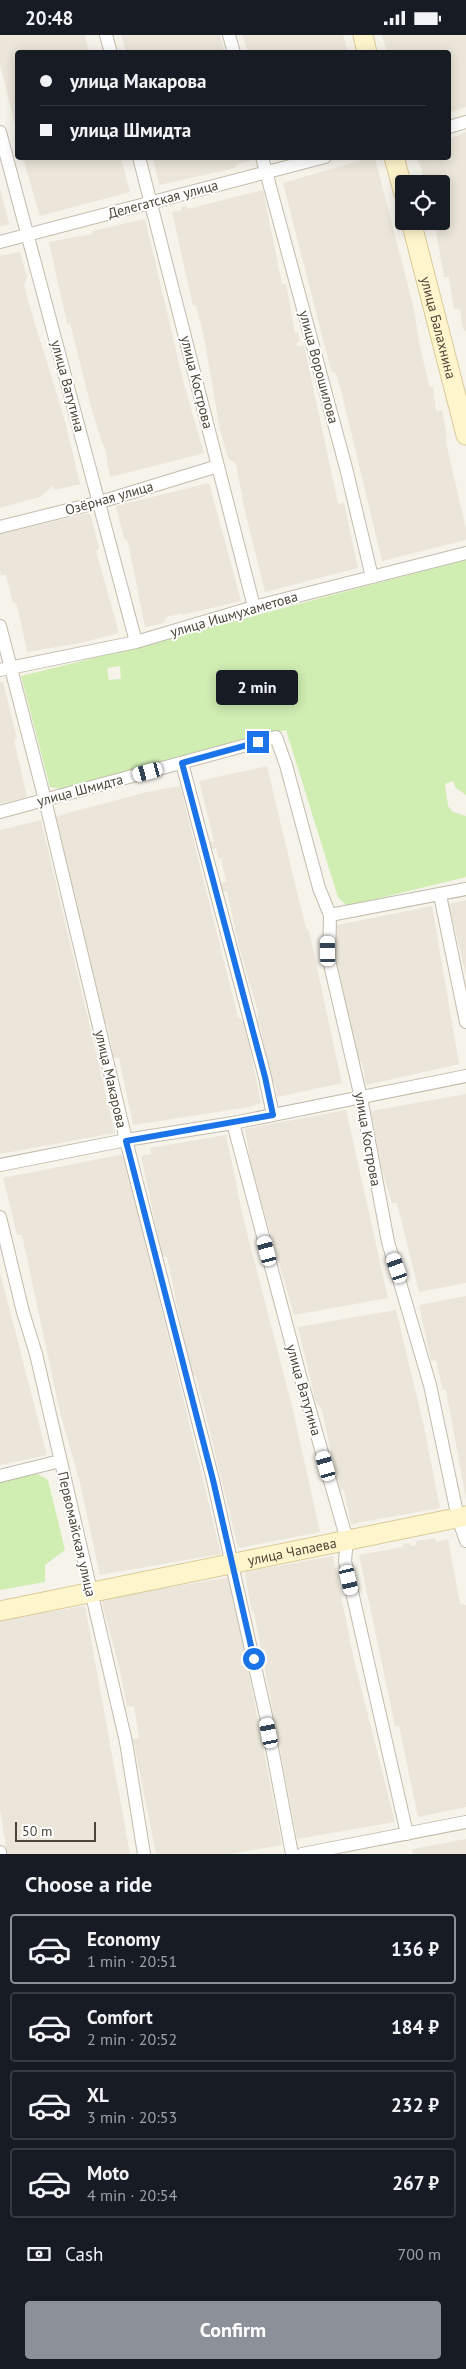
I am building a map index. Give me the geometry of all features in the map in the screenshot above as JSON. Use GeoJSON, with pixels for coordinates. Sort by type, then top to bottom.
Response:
{"type":"FeatureCollection","features":[{"type":"Feature","properties":{"kind":"street"},"geometry":{"type":"LineString","coordinates":[[106,35],[110,50]]}},
{"type":"Feature","properties":{"kind":"street"},"geometry":{"type":"LineString","coordinates":[[230,35],[233,50]]}},
{"type":"Feature","properties":{"kind":"street"},"geometry":{"type":"LineString","coordinates":[[363,35],[366,50]]}},
{"type":"Feature","properties":{"kind":"street"},"geometry":{"type":"LineString","coordinates":[[451,126],[466,122]]}},
{"type":"Feature","properties":{"kind":"street","name":"улица Ватутина"},"geometry":{"type":"LineString","coordinates":[[0,131],[136,641]]}},
{"type":"Feature","properties":{"kind":"street","name":"улица Кострова"},"geometry":{"type":"LineString","coordinates":[[140,160],[254,607]]}},
{"type":"Feature","properties":{"kind":"street","name":"улица Ворошилова"},"geometry":{"type":"LineString","coordinates":[[263,160],[346,468],[372,577]]}},
{"type":"Feature","properties":{"kind":"street","name":"Делегатская улица"},"geometry":{"type":"LineString","coordinates":[[0,242],[314,160]]}},
{"type":"Feature","properties":{"kind":"street"},"geometry":{"type":"LineString","coordinates":[[395,160],[399,175]]}},
{"type":"Feature","properties":{"kind":"street","name":"улица Балахнина"},"geometry":{"type":"LineString","coordinates":[[413,230],[466,435]]}},
{"type":"Feature","properties":{"kind":"street","name":"Озёрная улица"},"geometry":{"type":"LineString","coordinates":[[0,527],[100,502],[218,466]]}},
{"type":"Feature","properties":{"kind":"street","name":"улица Ишмухаметова"},"geometry":{"type":"LineString","coordinates":[[5,669],[136,641],[254,607],[466,553]]}},
{"type":"Feature","properties":{"kind":"street","name":"улица Макарова"},"geometry":{"type":"LineString","coordinates":[[0,626],[5,669],[45,800],[126,1141],[161,1269],[233,1563],[266,1716],[292,1854]]}},
{"type":"Feature","properties":{"kind":"street","name":"улица Кострова"},"geometry":{"type":"LineString","coordinates":[[276,737],[286,765],[320,888],[330,915],[329,960],[361,1097],[388,1242],[430,1385],[466,1541]]}},
{"type":"Feature","properties":{"kind":"street","name":"улица Шмидта"},"geometry":{"type":"LineString","coordinates":[[0,812],[276,737]]}},
{"type":"Feature","properties":{"kind":"street"},"geometry":{"type":"LineString","coordinates":[[182,763],[265,1077],[273,1115]]}},
{"type":"Feature","properties":{"kind":"street"},"geometry":{"type":"LineString","coordinates":[[330,915],[466,889]]}},
{"type":"Feature","properties":{"kind":"street"},"geometry":{"type":"LineString","coordinates":[[440,895],[466,1022]]}},
{"type":"Feature","properties":{"kind":"street"},"geometry":{"type":"LineString","coordinates":[[0,1165],[233,1123],[466,1076]]}},
{"type":"Feature","properties":{"kind":"street","name":"улица Ватутина"},"geometry":{"type":"LineString","coordinates":[[233,1123],[299,1373],[347,1540],[345,1561],[407,1833]]}},
{"type":"Feature","properties":{"kind":"street","name":"Первомайская улица"},"geometry":{"type":"LineString","coordinates":[[0,1217],[23,1313],[36,1354],[126,1742],[144,1854]]}},
{"type":"Feature","properties":{"kind":"street"},"geometry":{"type":"LineString","coordinates":[[0,1476],[60,1461]]}},
{"type":"Feature","properties":{"kind":"street","name":"улица Чапаева"},"geometry":{"type":"LineString","coordinates":[[0,1611],[462,1517]]}},
{"type":"Feature","properties":{"kind":"street"},"geometry":{"type":"LineString","coordinates":[[302,1854],[466,1822]]}},
{"type":"Feature","properties":{"kind":"shaded area"},"geometry":{"type":"Polygon","coordinates":[[[0,35],[85,35],[89,50],[15,50],[15,125],[0,64],[0,35]]]}},
{"type":"Feature","properties":{"kind":"shaded area"},"geometry":{"type":"Polygon","coordinates":[[[121,35],[220,35],[224,50],[125,50],[121,35]]]}},
{"type":"Feature","properties":{"kind":"shaded area"},"geometry":{"type":"Polygon","coordinates":[[[242,35],[343,35],[347,50],[247,50],[242,35]]]}},
{"type":"Feature","properties":{"kind":"shaded area"},"geometry":{"type":"Polygon","coordinates":[[[382,35],[466,35],[466,107],[451,112],[451,50],[386,50],[382,35]]]}},
{"type":"Feature","properties":{"kind":"shaded area"},"geometry":{"type":"Polygon","coordinates":[[[466,132],[466,331],[463,329],[460,309],[454,309],[449,277],[444,277],[436,230],[450,230],[450,175],[422,175],[417,160],[451,160],[451,138],[466,132]]]}},
{"type":"Feature","properties":{"kind":"shaded area"},"geometry":{"type":"Polygon","coordinates":[[[24,160],[122,160],[130,192],[40,216],[24,160]]]}},
{"type":"Feature","properties":{"kind":"shaded area"},"geometry":{"type":"Polygon","coordinates":[[[153,160],[250,160],[237,164],[235,168],[159,185],[153,160]]]}},
{"type":"Feature","properties":{"kind":"shaded area"},"geometry":{"type":"Polygon","coordinates":[[[362,160],[376,160],[413,305],[421,352],[430,387],[433,386],[436,411],[442,410],[447,437],[446,443],[466,529],[466,540],[382,561],[341,390],[336,374],[331,371],[283,183],[362,160]]]}},
{"type":"Feature","properties":{"kind":"shaded area"},"geometry":{"type":"Polygon","coordinates":[[[0,188],[9,224],[0,227],[0,188]]]}},
{"type":"Feature","properties":{"kind":"shaded area"},"geometry":{"type":"Polygon","coordinates":[[[263,190],[282,284],[286,284],[295,333],[298,333],[300,341],[297,342],[297,346],[304,345],[338,504],[344,503],[358,568],[265,592],[244,507],[236,464],[228,458],[220,430],[204,337],[196,306],[193,306],[172,212],[182,210],[181,207],[187,206],[188,209],[263,190]]]}},
{"type":"Feature","properties":{"kind":"shaded area"},"geometry":{"type":"Polygon","coordinates":[[[145,219],[185,388],[204,453],[110,477],[105,448],[90,403],[70,323],[67,324],[49,242],[92,234],[92,231],[145,219]]]}},
{"type":"Feature","properties":{"kind":"shaded area"},"geometry":{"type":"Polygon","coordinates":[[[20,252],[27,277],[24,285],[65,421],[80,484],[55,490],[53,486],[40,497],[0,508],[0,256],[20,252]]]}},
{"type":"Feature","properties":{"kind":"shaded area"},"geometry":{"type":"Polygon","coordinates":[[[209,483],[241,601],[166,617],[164,623],[145,627],[128,542],[124,538],[116,506],[209,483]]]}},
{"type":"Feature","properties":{"kind":"shaded area"},"geometry":{"type":"Polygon","coordinates":[[[90,513],[99,548],[96,551],[119,633],[80,643],[27,652],[16,603],[13,603],[6,575],[1,575],[0,534],[90,513]]]}},
{"type":"Feature","properties":{"kind":"shaded area"},"geometry":{"type":"Polygon","coordinates":[[[0,682],[3,682],[17,739],[14,740],[27,797],[0,804],[0,682]]]}},
{"type":"Feature","properties":{"kind":"shaded area"},"geometry":{"type":"Polygon","coordinates":[[[267,766],[306,928],[309,931],[342,1083],[277,1097],[275,1083],[271,1083],[260,1025],[256,1026],[255,1019],[258,1018],[257,1009],[239,947],[227,891],[222,892],[220,883],[226,882],[221,858],[218,858],[216,848],[211,849],[210,842],[214,841],[199,781],[267,766]]]}},
{"type":"Feature","properties":{"kind":"shaded area"},"geometry":{"type":"Polygon","coordinates":[[[180,786],[238,1017],[245,1023],[261,1103],[249,1107],[133,1125],[119,1058],[114,1058],[107,1024],[101,1022],[53,817],[147,792],[180,786]]]}},
{"type":"Feature","properties":{"kind":"shaded area"},"geometry":{"type":"Polygon","coordinates":[[[41,820],[115,1133],[0,1154],[0,830],[41,820]]]}},
{"type":"Feature","properties":{"kind":"shaded area"},"geometry":{"type":"Polygon","coordinates":[[[466,900],[466,975],[449,904],[466,900]]]}},
{"type":"Feature","properties":{"kind":"shaded area"},"geometry":{"type":"Polygon","coordinates":[[[432,906],[459,1064],[366,1085],[362,1062],[358,1060],[331,938],[337,925],[432,906]]]}},
{"type":"Feature","properties":{"kind":"shaded area"},"geometry":{"type":"Polygon","coordinates":[[[466,1094],[466,1283],[419,1292],[397,1203],[392,1203],[381,1167],[371,1111],[466,1094]]]}},
{"type":"Feature","properties":{"kind":"shaded area"},"geometry":{"type":"Polygon","coordinates":[[[346,1110],[388,1298],[294,1315],[252,1170],[245,1129],[346,1110]]]}},
{"type":"Feature","properties":{"kind":"shaded area"},"geometry":{"type":"Polygon","coordinates":[[[226,1135],[244,1221],[291,1402],[320,1532],[238,1548],[196,1377],[191,1373],[167,1257],[162,1256],[141,1156],[151,1154],[150,1148],[226,1135]]]}},
{"type":"Feature","properties":{"kind":"shaded area"},"geometry":{"type":"Polygon","coordinates":[[[124,1154],[221,1554],[100,1575],[80,1483],[60,1412],[22,1235],[17,1235],[3,1178],[124,1154]]]}},
{"type":"Feature","properties":{"kind":"shaded area"},"geometry":{"type":"Polygon","coordinates":[[[0,1272],[47,1455],[0,1465],[0,1272]]]}},
{"type":"Feature","properties":{"kind":"shaded area"},"geometry":{"type":"Polygon","coordinates":[[[466,1296],[466,1499],[446,1390],[443,1390],[436,1360],[431,1361],[419,1305],[466,1296]]]}},
{"type":"Feature","properties":{"kind":"shaded area"},"geometry":{"type":"Polygon","coordinates":[[[396,1310],[423,1422],[440,1508],[351,1524],[344,1490],[339,1491],[322,1410],[316,1403],[298,1327],[396,1310]]]}},
{"type":"Feature","properties":{"kind":"shaded area"},"geometry":{"type":"Polygon","coordinates":[[[435,1538],[436,1542],[448,1539],[460,1604],[466,1605],[466,1807],[418,1817],[399,1726],[395,1726],[359,1555],[403,1547],[403,1544],[410,1543],[410,1546],[416,1545],[416,1541],[435,1538]]]}},
{"type":"Feature","properties":{"kind":"shaded area"},"geometry":{"type":"Polygon","coordinates":[[[333,1556],[354,1660],[395,1822],[297,1839],[245,1572],[333,1556]]]}},
{"type":"Feature","properties":{"kind":"shaded area"},"geometry":{"type":"Polygon","coordinates":[[[230,1577],[282,1845],[230,1854],[156,1854],[133,1739],[139,1738],[134,1706],[127,1707],[120,1671],[101,1599],[230,1577]]]}},
{"type":"Feature","properties":{"kind":"shaded area"},"geometry":{"type":"Polygon","coordinates":[[[85,1606],[130,1854],[7,1854],[0,1809],[0,1620],[85,1606]]]}},
{"type":"Feature","properties":{"kind":"shaded area"},"geometry":{"type":"Polygon","coordinates":[[[466,1839],[466,1854],[413,1854],[412,1849],[466,1839]]]}},
{"type":"Feature","properties":{"kind":"green space"},"geometry":{"type":"Polygon","coordinates":[[[466,560],[466,795],[456,788],[453,781],[445,784],[448,806],[453,812],[466,816],[466,877],[347,906],[338,897],[286,730],[62,789],[50,787],[21,676],[466,560]],[[120,666],[107,668],[109,680],[121,679],[120,666]]]}},
{"type":"Feature","properties":{"kind":"green space"},"geometry":{"type":"Polygon","coordinates":[[[34,1472],[48,1480],[65,1550],[45,1565],[45,1582],[0,1590],[0,1480],[34,1472]]]}},
{"type":"Feature","properties":{"kind":"route"},"geometry":{"type":"LineString","coordinates":[[254,1659],[233,1563],[161,1269],[126,1141],[273,1115],[265,1077],[182,763],[258,742]]}}]}
